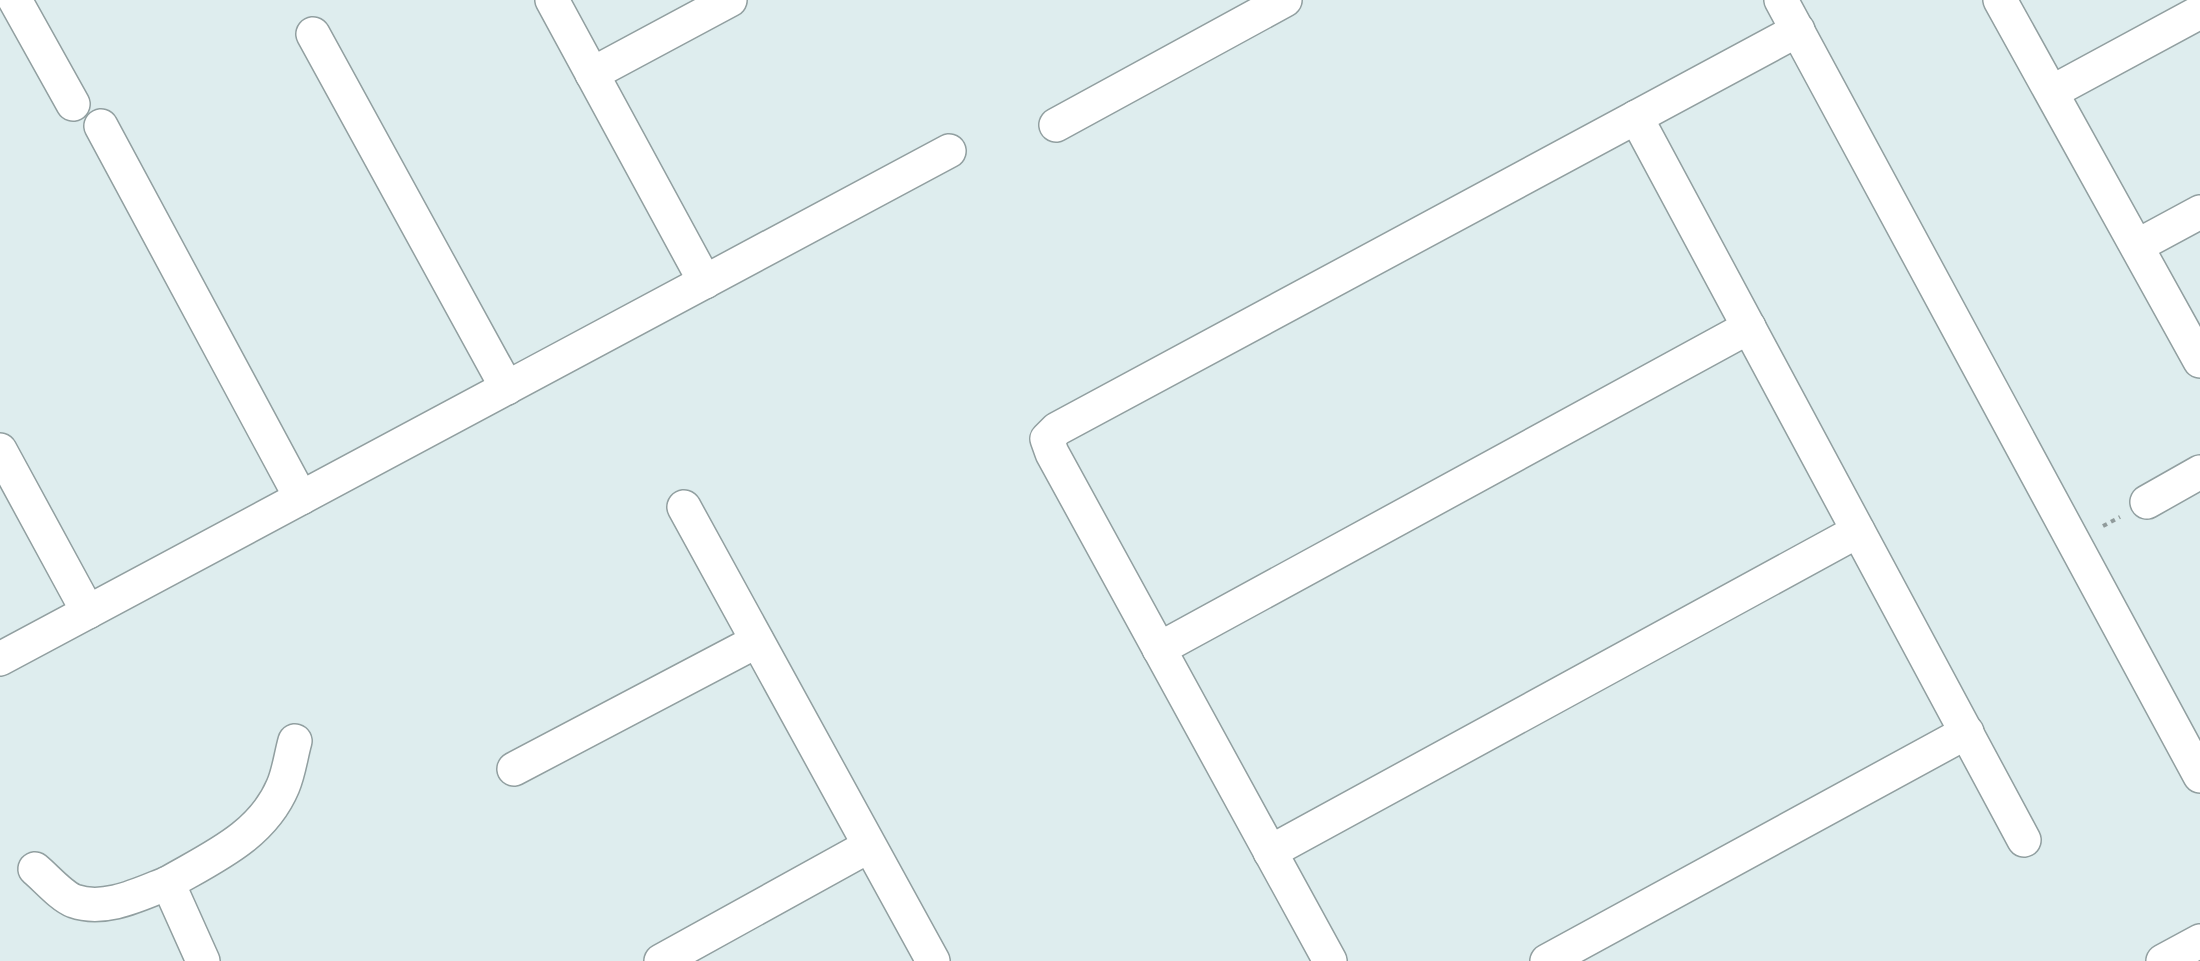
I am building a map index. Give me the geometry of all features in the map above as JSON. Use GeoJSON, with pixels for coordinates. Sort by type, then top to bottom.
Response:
{"type":"FeatureCollection","features":[{"type":"Feature","properties":{"kind":"street"},"geometry":{"type":"LineString","coordinates":[[15,0],[73,104]]}},
{"type":"Feature","properties":{"kind":"street"},"geometry":{"type":"LineString","coordinates":[[552,0],[705,282]]}},
{"type":"Feature","properties":{"kind":"street"},"geometry":{"type":"LineString","coordinates":[[592,74],[730,0]]}},
{"type":"Feature","properties":{"kind":"street"},"geometry":{"type":"LineString","coordinates":[[1056,124],[1286,0]]}},
{"type":"Feature","properties":{"kind":"street"},"geometry":{"type":"LineString","coordinates":[[1781,0],[2073,542],[2190,732],[2200,776]]}},
{"type":"Feature","properties":{"kind":"street"},"geometry":{"type":"LineString","coordinates":[[2001,0],[2200,361]]}},
{"type":"Feature","properties":{"kind":"street"},"geometry":{"type":"LineString","coordinates":[[2052,92],[2200,12]]}},
{"type":"Feature","properties":{"kind":"street"},"geometry":{"type":"LineString","coordinates":[[1330,961],[1052,453],[1047,439],[1051,432],[1797,30]]}},
{"type":"Feature","properties":{"kind":"street"},"geometry":{"type":"LineString","coordinates":[[313,34],[507,388]]}},
{"type":"Feature","properties":{"kind":"street"},"geometry":{"type":"LineString","coordinates":[[1636,117],[2024,840]]}},
{"type":"Feature","properties":{"kind":"street"},"geometry":{"type":"LineString","coordinates":[[101,126],[301,498]]}},
{"type":"Feature","properties":{"kind":"street"},"geometry":{"type":"LineString","coordinates":[[0,659],[949,151]]}},
{"type":"Feature","properties":{"kind":"street"},"geometry":{"type":"LineString","coordinates":[[2137,246],[2200,212]]}},
{"type":"Feature","properties":{"kind":"street"},"geometry":{"type":"LineString","coordinates":[[1159,649],[1749,327]]}},
{"type":"Feature","properties":{"kind":"street"},"geometry":{"type":"LineString","coordinates":[[0,450],[88,612]]}},
{"type":"Feature","properties":{"kind":"street"},"geometry":{"type":"LineString","coordinates":[[2147,502],[2200,472]]}},
{"type":"Feature","properties":{"kind":"street"},"geometry":{"type":"LineString","coordinates":[[684,507],[933,961]]}},
{"type":"Feature","properties":{"kind":"street"},"geometry":{"type":"LineString","coordinates":[[1270,852],[1858,531]]}},
{"type":"Feature","properties":{"kind":"street"},"geometry":{"type":"LineString","coordinates":[[514,769],[757,641]]}},
{"type":"Feature","properties":{"kind":"street"},"geometry":{"type":"LineString","coordinates":[[1547,961],[1967,732]]}},
{"type":"Feature","properties":{"kind":"street"},"geometry":{"type":"LineString","coordinates":[[34,869],[73,901],[99,905],[131,897],[168,883],[236,844],[264,819],[284,786],[295,741]]}},
{"type":"Feature","properties":{"kind":"street"},"geometry":{"type":"LineString","coordinates":[[661,961],[869,846]]}},
{"type":"Feature","properties":{"kind":"street"},"geometry":{"type":"LineString","coordinates":[[168,883],[203,961]]}},
{"type":"Feature","properties":{"kind":"street"},"geometry":{"type":"LineString","coordinates":[[2163,961],[2200,941]]}},
{"type":"Feature","properties":{"kind":"path"},"geometry":{"type":"LineString","coordinates":[[2073,542],[2147,502]]}}]}
